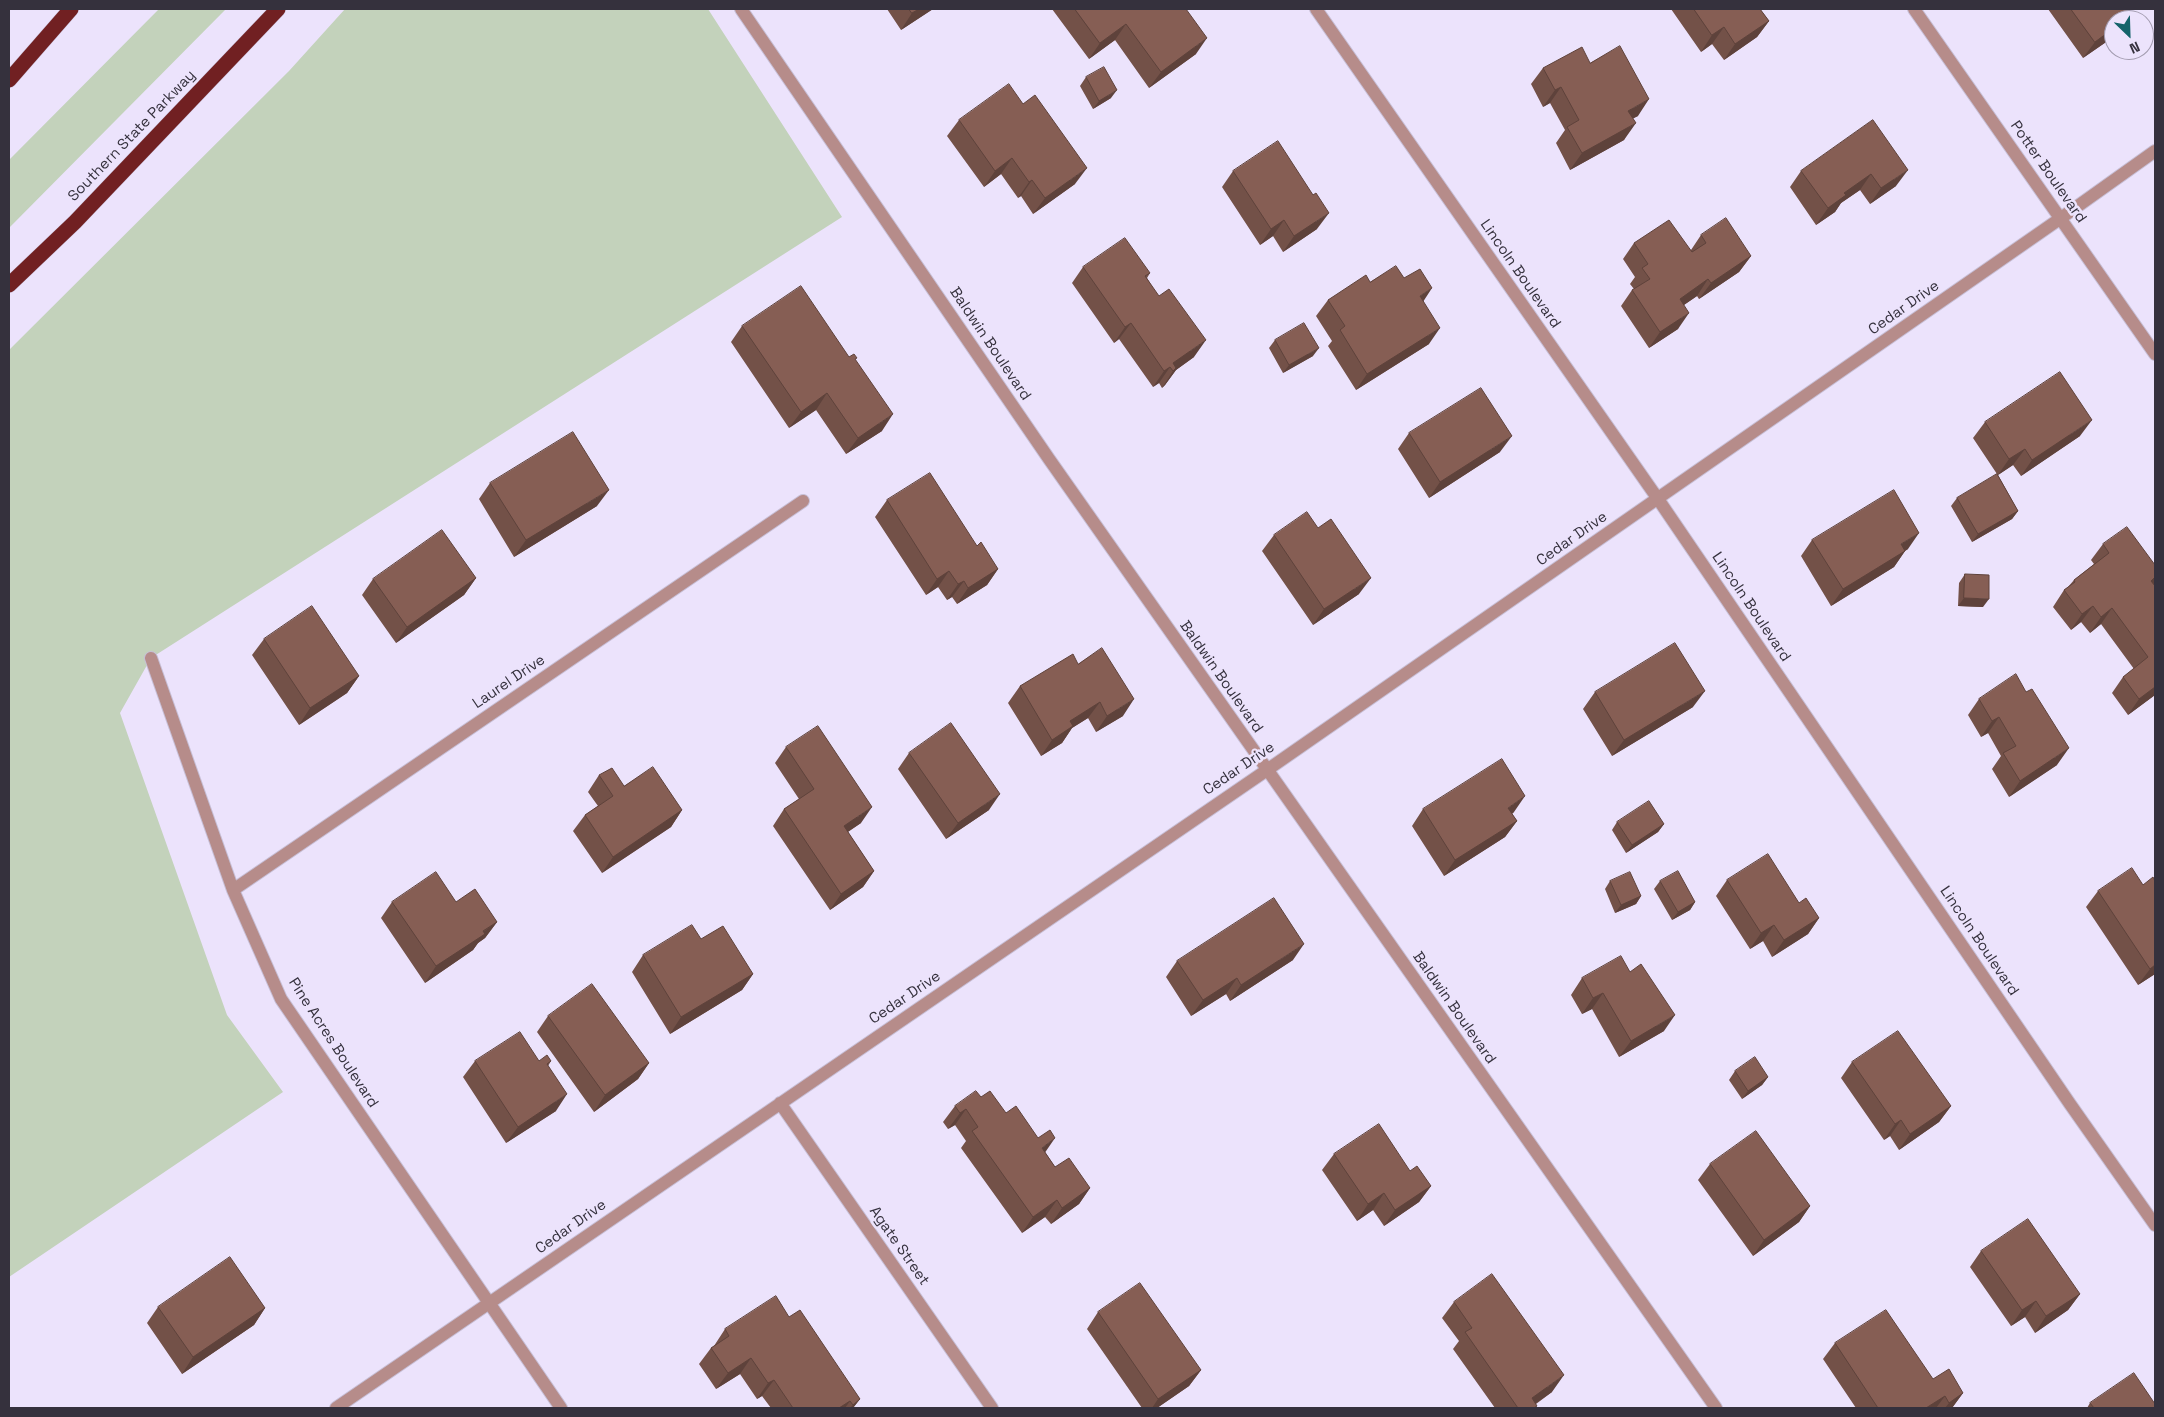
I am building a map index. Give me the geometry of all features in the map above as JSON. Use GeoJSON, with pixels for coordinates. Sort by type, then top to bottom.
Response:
{"type":"FeatureCollection","features":[{"type":"Feature","properties":{"kind":"highway"},"geometry":{"type":"LineString","coordinates":[[9,80],[71,9]]}},
{"type":"Feature","properties":{"kind":"highway","name":"Southern State Parkway"},"geometry":{"type":"LineString","coordinates":[[9,285],[75,222],[278,9]]}},
{"type":"Feature","properties":{"kind":"street","name":"Baldwin Boulevard"},"geometry":{"type":"LineString","coordinates":[[741,9],[1043,451],[1716,1408]]}},
{"type":"Feature","properties":{"kind":"street","name":"Lincoln Boulevard"},"geometry":{"type":"LineString","coordinates":[[1316,9],[1658,499],[2059,1088],[2155,1225]]}},
{"type":"Feature","properties":{"kind":"street","name":"Potter Boulevard"},"geometry":{"type":"LineString","coordinates":[[1914,9],[2062,218],[2155,354]]}},
{"type":"Feature","properties":{"kind":"street","name":"Cedar Drive"},"geometry":{"type":"LineString","coordinates":[[336,1408],[1267,770],[2062,218],[2155,151]]}},
{"type":"Feature","properties":{"kind":"street","name":"Laurel Drive"},"geometry":{"type":"LineString","coordinates":[[233,890],[803,501]]}},
{"type":"Feature","properties":{"kind":"street","name":"Pine Acres Boulevard"},"geometry":{"type":"LineString","coordinates":[[151,658],[233,890],[281,999],[561,1408]]}},
{"type":"Feature","properties":{"kind":"street","name":"Agate Street"},"geometry":{"type":"LineString","coordinates":[[780,1103],[992,1408]]}},
{"type":"Feature","properties":{"kind":"green space"},"geometry":{"type":"Polygon","coordinates":[[[159,9],[226,9],[9,228],[9,160],[159,9]]]}},
{"type":"Feature","properties":{"kind":"green space"},"geometry":{"type":"Polygon","coordinates":[[[345,9],[708,9],[842,217],[151,658],[120,713],[227,1015],[283,1092],[9,1277],[9,350],[289,71],[345,9]]]}},
{"type":"Feature","properties":{"kind":"building"},"geometry":{"type":"Polygon","coordinates":[[[909,9],[919,9],[912,13],[909,9]]]}},
{"type":"Feature","properties":{"kind":"building"},"geometry":{"type":"Polygon","coordinates":[[[1075,9],[1186,9],[1207,38],[1161,72],[1126,24],[1100,43],[1075,9]]]}},
{"type":"Feature","properties":{"kind":"building"},"geometry":{"type":"Polygon","coordinates":[[[1694,9],[1760,9],[1769,21],[1735,44],[1724,27],[1712,35],[1694,9]]]}},
{"type":"Feature","properties":{"kind":"building"},"geometry":{"type":"Polygon","coordinates":[[[2071,9],[2131,9],[2104,10],[2104,35],[2095,42],[2071,9]]]}},
{"type":"Feature","properties":{"kind":"building"},"geometry":{"type":"Polygon","coordinates":[[[1620,46],[1649,99],[1628,111],[1636,123],[1582,153],[1567,127],[1579,120],[1561,87],[1555,90],[1543,68],[1582,47],[1590,63],[1620,46]]]}},
{"type":"Feature","properties":{"kind":"building"},"geometry":{"type":"Polygon","coordinates":[[[1104,67],[1117,90],[1099,101],[1086,77],[1104,67]]]}},
{"type":"Feature","properties":{"kind":"building"},"geometry":{"type":"Polygon","coordinates":[[[1009,84],[1023,104],[1035,95],[1087,168],[1045,198],[1032,180],[1029,182],[1012,158],[995,171],[959,120],[1009,84]]]}},
{"type":"Feature","properties":{"kind":"building"},"geometry":{"type":"Polygon","coordinates":[[[1873,120],[1908,170],[1881,188],[1871,174],[1844,193],[1846,195],[1828,208],[1801,171],[1873,120]]]}},
{"type":"Feature","properties":{"kind":"building"},"geometry":{"type":"Polygon","coordinates":[[[1278,141],[1313,195],[1316,193],[1329,213],[1294,236],[1284,220],[1271,229],[1233,171],[1278,141]]]}},
{"type":"Feature","properties":{"kind":"building"},"geometry":{"type":"Polygon","coordinates":[[[1726,218],[1751,256],[1711,283],[1708,279],[1680,299],[1689,313],[1660,332],[1632,290],[1650,279],[1642,268],[1648,264],[1634,243],[1669,220],[1692,252],[1706,243],[1701,235],[1726,218]]]}},
{"type":"Feature","properties":{"kind":"building"},"geometry":{"type":"Polygon","coordinates":[[[1125,238],[1150,273],[1145,276],[1159,296],[1169,289],[1206,340],[1173,363],[1176,368],[1173,371],[1170,367],[1164,371],[1131,323],[1125,327],[1083,267],[1125,238]]]}},
{"type":"Feature","properties":{"kind":"building"},"geometry":{"type":"Polygon","coordinates":[[[1396,266],[1404,278],[1420,269],[1432,288],[1420,296],[1440,328],[1367,374],[1340,330],[1345,326],[1328,300],[1366,275],[1370,282],[1396,266]]]}},
{"type":"Feature","properties":{"kind":"building"},"geometry":{"type":"Polygon","coordinates":[[[801,286],[849,357],[854,354],[857,358],[855,359],[893,414],[858,438],[827,393],[801,412],[742,326],[801,286]]]}},
{"type":"Feature","properties":{"kind":"building"},"geometry":{"type":"Polygon","coordinates":[[[1304,323],[1319,348],[1289,365],[1275,340],[1304,323]]]}},
{"type":"Feature","properties":{"kind":"building"},"geometry":{"type":"Polygon","coordinates":[[[2060,372],[2092,420],[2032,460],[2025,449],[2009,459],[1985,422],[2060,372]]]}},
{"type":"Feature","properties":{"kind":"building"},"geometry":{"type":"Polygon","coordinates":[[[1481,388],[1512,436],[1440,482],[1409,433],[1481,388]]]}},
{"type":"Feature","properties":{"kind":"building"},"geometry":{"type":"Polygon","coordinates":[[[573,432],[609,490],[526,540],[490,483],[573,432]]]}},
{"type":"Feature","properties":{"kind":"building"},"geometry":{"type":"Polygon","coordinates":[[[930,473],[977,546],[981,542],[998,569],[968,588],[964,581],[958,584],[949,571],[937,579],[887,500],[930,473]]]}},
{"type":"Feature","properties":{"kind":"building"},"geometry":{"type":"Polygon","coordinates":[[[1997,474],[2018,511],[1978,534],[1957,498],[1997,474]]]}},
{"type":"Feature","properties":{"kind":"building"},"geometry":{"type":"Polygon","coordinates":[[[1894,490],[1919,533],[1901,544],[1905,551],[1843,589],[1812,540],[1894,490]]]}},
{"type":"Feature","properties":{"kind":"building"},"geometry":{"type":"Polygon","coordinates":[[[1307,512],[1318,528],[1331,519],[1371,578],[1324,609],[1274,535],[1307,512]]]}},
{"type":"Feature","properties":{"kind":"building"},"geometry":{"type":"Polygon","coordinates":[[[2127,527],[2155,565],[2155,577],[2151,581],[2155,586],[2155,687],[2139,699],[2123,677],[2148,657],[2112,608],[2101,617],[2093,606],[2082,614],[2064,590],[2109,553],[2103,544],[2127,527]]]}},
{"type":"Feature","properties":{"kind":"building"},"geometry":{"type":"Polygon","coordinates":[[[442,530],[476,578],[407,627],[373,579],[442,530]]]}},
{"type":"Feature","properties":{"kind":"building"},"geometry":{"type":"Polygon","coordinates":[[[1965,574],[1989,575],[1989,599],[1964,598],[1965,574]]]}},
{"type":"Feature","properties":{"kind":"building"},"geometry":{"type":"Polygon","coordinates":[[[312,606],[359,676],[310,708],[264,639],[312,606]]]}},
{"type":"Feature","properties":{"kind":"building"},"geometry":{"type":"Polygon","coordinates":[[[1675,643],[1705,691],[1624,740],[1595,692],[1675,643]]]}},
{"type":"Feature","properties":{"kind":"building"},"geometry":{"type":"Polygon","coordinates":[[[1102,648],[1134,699],[1107,716],[1100,702],[1070,721],[1073,726],[1052,740],[1020,686],[1073,654],[1078,664],[1102,648]]]}},
{"type":"Feature","properties":{"kind":"building"},"geometry":{"type":"Polygon","coordinates":[[[2016,674],[2026,692],[2032,689],[2069,748],[2020,781],[2003,753],[2016,746],[1999,717],[1992,721],[1979,699],[2016,674]]]}},
{"type":"Feature","properties":{"kind":"building"},"geometry":{"type":"Polygon","coordinates":[[[951,723],[1000,794],[958,823],[909,753],[951,723]]]}},
{"type":"Feature","properties":{"kind":"building"},"geometry":{"type":"Polygon","coordinates":[[[818,726],[872,807],[844,826],[874,871],[841,894],[784,809],[814,789],[786,747],[818,726]]]}},
{"type":"Feature","properties":{"kind":"building"},"geometry":{"type":"Polygon","coordinates":[[[1502,759],[1525,796],[1508,808],[1517,821],[1455,860],[1423,809],[1502,759]]]}},
{"type":"Feature","properties":{"kind":"building"},"geometry":{"type":"Polygon","coordinates":[[[653,767],[682,810],[613,857],[585,815],[613,796],[599,775],[612,768],[624,786],[653,767]]]}},
{"type":"Feature","properties":{"kind":"building"},"geometry":{"type":"Polygon","coordinates":[[[1649,801],[1664,824],[1632,845],[1617,822],[1649,801]]]}},
{"type":"Feature","properties":{"kind":"building"},"geometry":{"type":"Polygon","coordinates":[[[1768,854],[1799,903],[1806,898],[1819,918],[1784,940],[1774,925],[1761,933],[1727,880],[1768,854]]]}},
{"type":"Feature","properties":{"kind":"building"},"geometry":{"type":"Polygon","coordinates":[[[2132,868],[2143,885],[2153,877],[2155,881],[2155,965],[2150,969],[2098,891],[2132,868]]]}},
{"type":"Feature","properties":{"kind":"building"},"geometry":{"type":"Polygon","coordinates":[[[1678,871],[1695,902],[1678,912],[1660,881],[1678,871]]]}},
{"type":"Feature","properties":{"kind":"building"},"geometry":{"type":"Polygon","coordinates":[[[436,872],[456,902],[475,889],[497,922],[483,931],[485,934],[436,966],[392,902],[436,872]]]}},
{"type":"Feature","properties":{"kind":"building"},"geometry":{"type":"Polygon","coordinates":[[[1630,872],[1641,896],[1621,905],[1610,881],[1630,872]]]}},
{"type":"Feature","properties":{"kind":"building"},"geometry":{"type":"Polygon","coordinates":[[[1274,898],[1304,944],[1241,985],[1237,978],[1203,1000],[1177,961],[1274,898]]]}},
{"type":"Feature","properties":{"kind":"building"},"geometry":{"type":"Polygon","coordinates":[[[692,925],[701,939],[723,926],[753,974],[681,1017],[643,955],[692,925]]]}},
{"type":"Feature","properties":{"kind":"building"},"geometry":{"type":"Polygon","coordinates":[[[1621,956],[1630,972],[1641,964],[1675,1015],[1631,1041],[1603,993],[1593,998],[1582,978],[1621,956]]]}},
{"type":"Feature","properties":{"kind":"building"},"geometry":{"type":"Polygon","coordinates":[[[592,984],[649,1063],[605,1095],[548,1016],[592,984]]]}},
{"type":"Feature","properties":{"kind":"building"},"geometry":{"type":"Polygon","coordinates":[[[1898,1031],[1951,1106],[1910,1134],[1901,1120],[1895,1124],[1852,1062],[1898,1031]]]}},
{"type":"Feature","properties":{"kind":"building"},"geometry":{"type":"Polygon","coordinates":[[[520,1032],[539,1061],[547,1055],[551,1061],[547,1064],[567,1094],[518,1127],[475,1061],[520,1032]]]}},
{"type":"Feature","properties":{"kind":"building"},"geometry":{"type":"Polygon","coordinates":[[[1755,1057],[1768,1077],[1748,1091],[1735,1071],[1755,1057]]]}},
{"type":"Feature","properties":{"kind":"building"},"geometry":{"type":"Polygon","coordinates":[[[976,1091],[981,1097],[990,1091],[1006,1113],[1016,1106],[1038,1138],[1050,1130],[1055,1138],[1042,1148],[1055,1167],[1069,1158],[1090,1188],[1062,1208],[1057,1200],[1033,1217],[972,1131],[978,1127],[966,1109],[960,1113],[955,1106],[976,1091]]]}},
{"type":"Feature","properties":{"kind":"building"},"geometry":{"type":"Polygon","coordinates":[[[1379,1124],[1410,1171],[1417,1166],[1431,1186],[1395,1210],[1384,1193],[1368,1204],[1334,1154],[1379,1124]]]}},
{"type":"Feature","properties":{"kind":"building"},"geometry":{"type":"Polygon","coordinates":[[[1756,1131],[1810,1206],[1764,1240],[1710,1164],[1756,1131]]]}},
{"type":"Feature","properties":{"kind":"building"},"geometry":{"type":"Polygon","coordinates":[[[2028,1219],[2080,1294],[2046,1316],[2036,1301],[2022,1310],[1981,1251],[2028,1219]]]}},
{"type":"Feature","properties":{"kind":"building"},"geometry":{"type":"Polygon","coordinates":[[[230,1257],[265,1308],[193,1357],[158,1307],[230,1257]]]}},
{"type":"Feature","properties":{"kind":"building"},"geometry":{"type":"Polygon","coordinates":[[[1492,1274],[1564,1375],[1532,1398],[1537,1406],[1534,1408],[1518,1408],[1465,1332],[1472,1328],[1454,1302],[1492,1274]]]}},
{"type":"Feature","properties":{"kind":"building"},"geometry":{"type":"Polygon","coordinates":[[[1140,1283],[1201,1370],[1158,1399],[1098,1312],[1140,1283]]]}},
{"type":"Feature","properties":{"kind":"building"},"geometry":{"type":"Polygon","coordinates":[[[776,1296],[789,1317],[800,1310],[860,1399],[853,1405],[850,1401],[839,1408],[793,1408],[774,1380],[768,1383],[751,1358],[728,1373],[711,1348],[729,1336],[725,1329],[776,1296]]]}},
{"type":"Feature","properties":{"kind":"building"},"geometry":{"type":"Polygon","coordinates":[[[1886,1310],[1933,1379],[1949,1369],[1963,1393],[1949,1403],[1945,1396],[1926,1408],[1878,1408],[1835,1343],[1886,1310]]]}},
{"type":"Feature","properties":{"kind":"building"},"geometry":{"type":"Polygon","coordinates":[[[2134,1373],[2155,1404],[2155,1408],[2094,1408],[2090,1403],[2134,1373]]]}}]}
